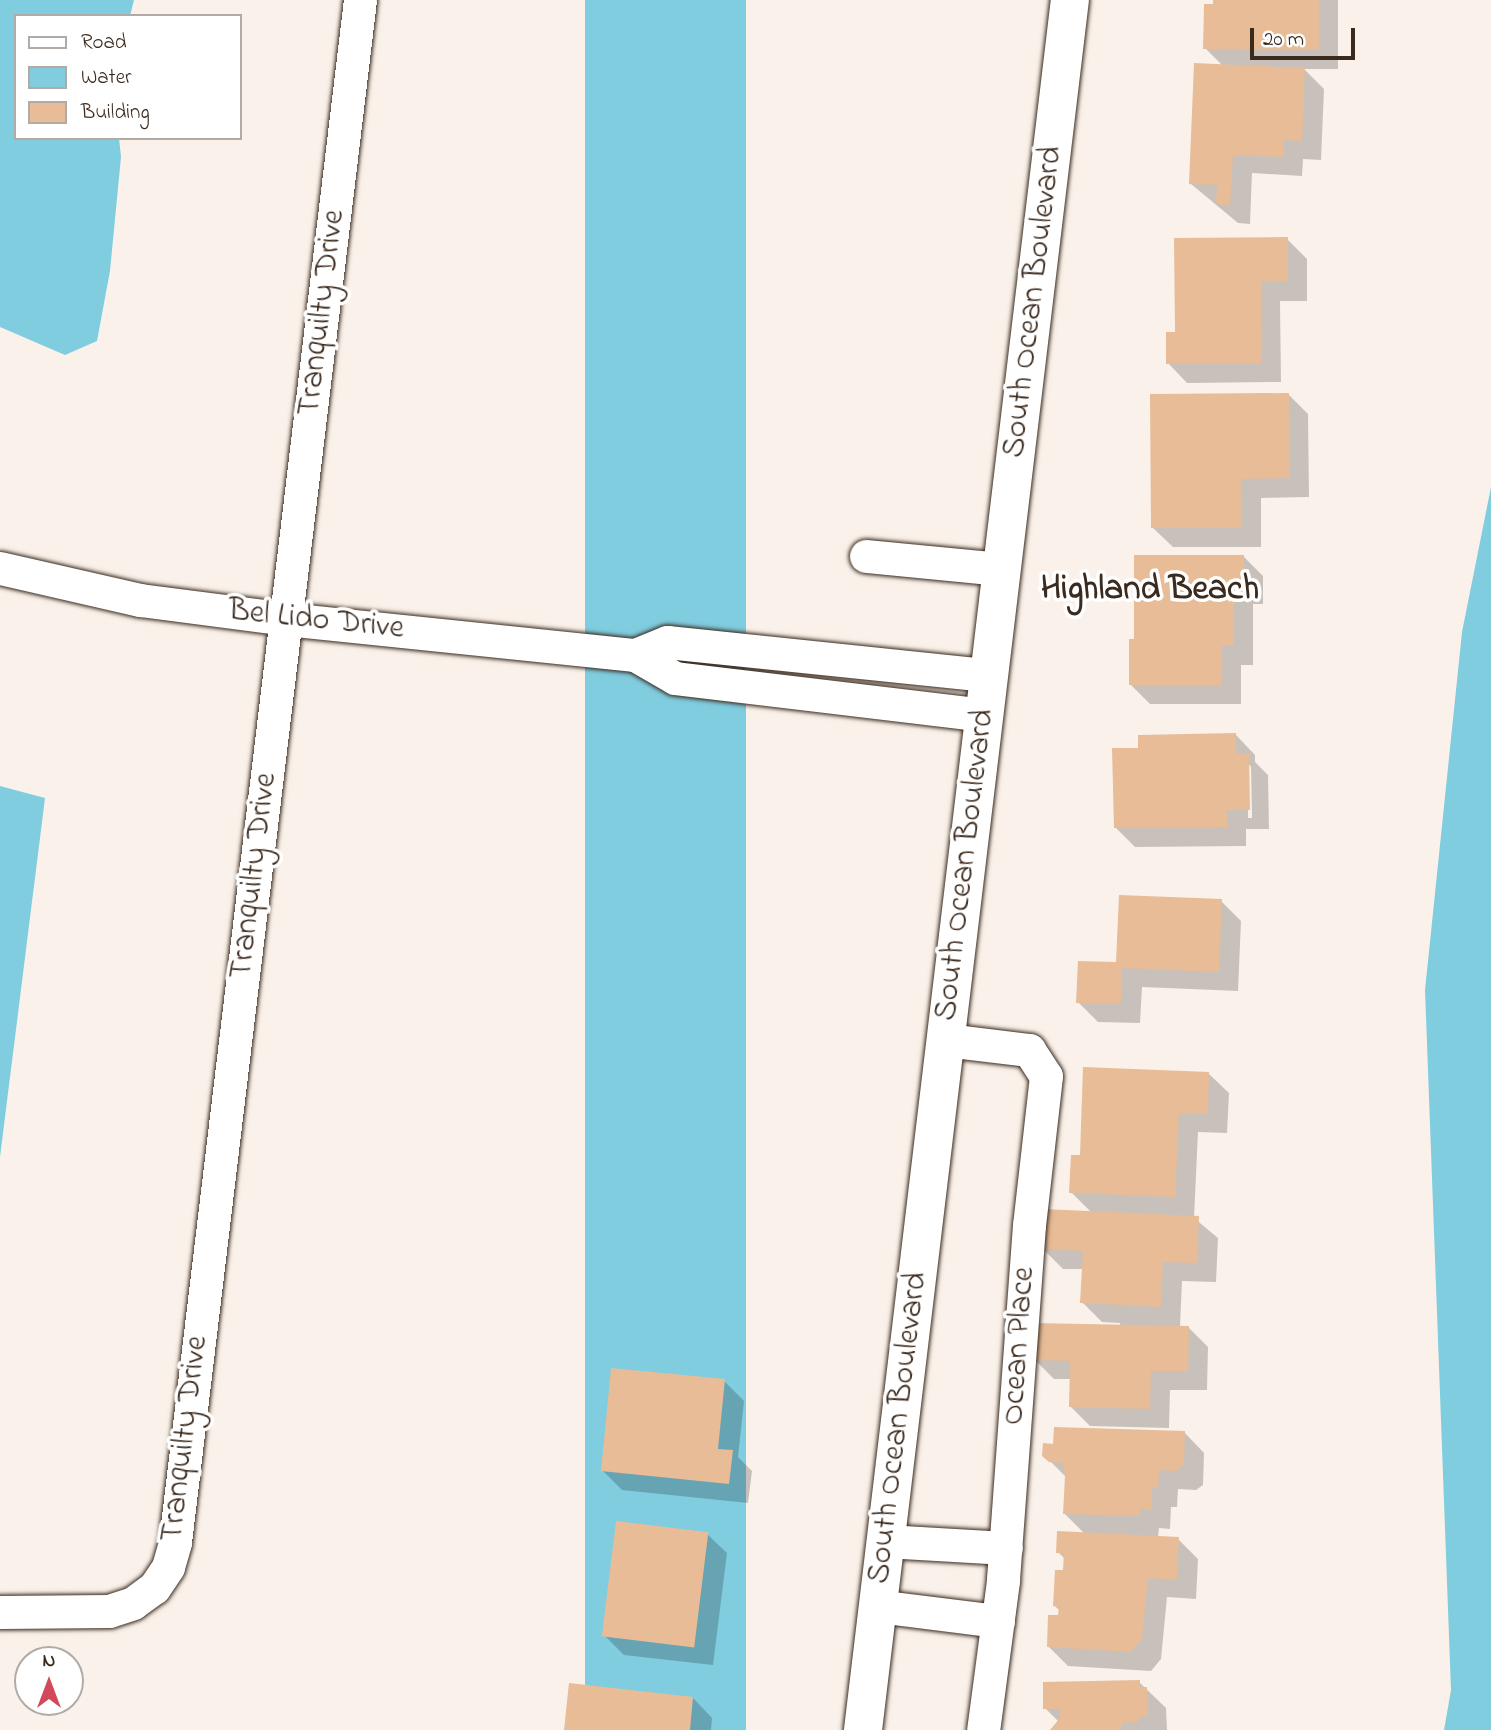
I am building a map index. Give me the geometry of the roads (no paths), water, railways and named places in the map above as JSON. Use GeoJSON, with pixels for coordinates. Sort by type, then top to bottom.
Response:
{"type":"FeatureCollection","features":[{"type":"Feature","properties":{"kind":"main road","name":"South Ocean Boulevard"},"geometry":{"type":"LineString","coordinates":[[863,1730],[1070,0]]}},
{"type":"Feature","properties":{"kind":"street","name":"Tranquilty Drive"},"geometry":{"type":"LineString","coordinates":[[0,1612],[109,1611],[133,1603],[154,1588],[168,1567],[175,1542],[360,0]]}},
{"type":"Feature","properties":{"kind":"street"},"geometry":{"type":"LineString","coordinates":[[866,556],[1002,569]]}},
{"type":"Feature","properties":{"kind":"street","name":"Bel Lido Drive"},"geometry":{"type":"LineString","coordinates":[[0,568],[140,600],[286,619],[635,655],[675,678],[984,715]]}},
{"type":"Feature","properties":{"kind":"street","name":"Bel Lido Drive"},"geometry":{"type":"LineString","coordinates":[[635,655],[667,642],[989,675]]}},
{"type":"Feature","properties":{"kind":"street","name":"Ocean Place"},"geometry":{"type":"LineString","coordinates":[[946,1040],[1029,1050],[1046,1076],[1029,1225],[1006,1548],[983,1730]]}},
{"type":"Feature","properties":{"kind":"street"},"geometry":{"type":"LineString","coordinates":[[885,1541],[1006,1548]]}},
{"type":"Feature","properties":{"kind":"street"},"geometry":{"type":"LineString","coordinates":[[877,1606],[998,1621]]}},
{"type":"Feature","properties":{"kind":"water"},"geometry":{"type":"Polygon","coordinates":[[[0,0],[134,0],[130,14],[14,14],[14,140],[119,140],[121,157],[110,271],[97,341],[65,355],[0,327],[0,0]]]}},
{"type":"Feature","properties":{"kind":"water"},"geometry":{"type":"Polygon","coordinates":[[[585,0],[746,0],[746,1730],[585,1730],[585,0]]]}},
{"type":"Feature","properties":{"kind":"water"},"geometry":{"type":"Polygon","coordinates":[[[1491,487],[1491,1730],[1444,1730],[1451,1690],[1425,990],[1462,632],[1491,487]]]}},
{"type":"Feature","properties":{"kind":"water"},"geometry":{"type":"Polygon","coordinates":[[[0,786],[45,798],[0,1157],[0,786]]]}},
{"type":"Feature","properties":{"kind":"district","name":"Highland Beach"},"geometry":{"type":"Point","coordinates":[1150,590]}}]}
